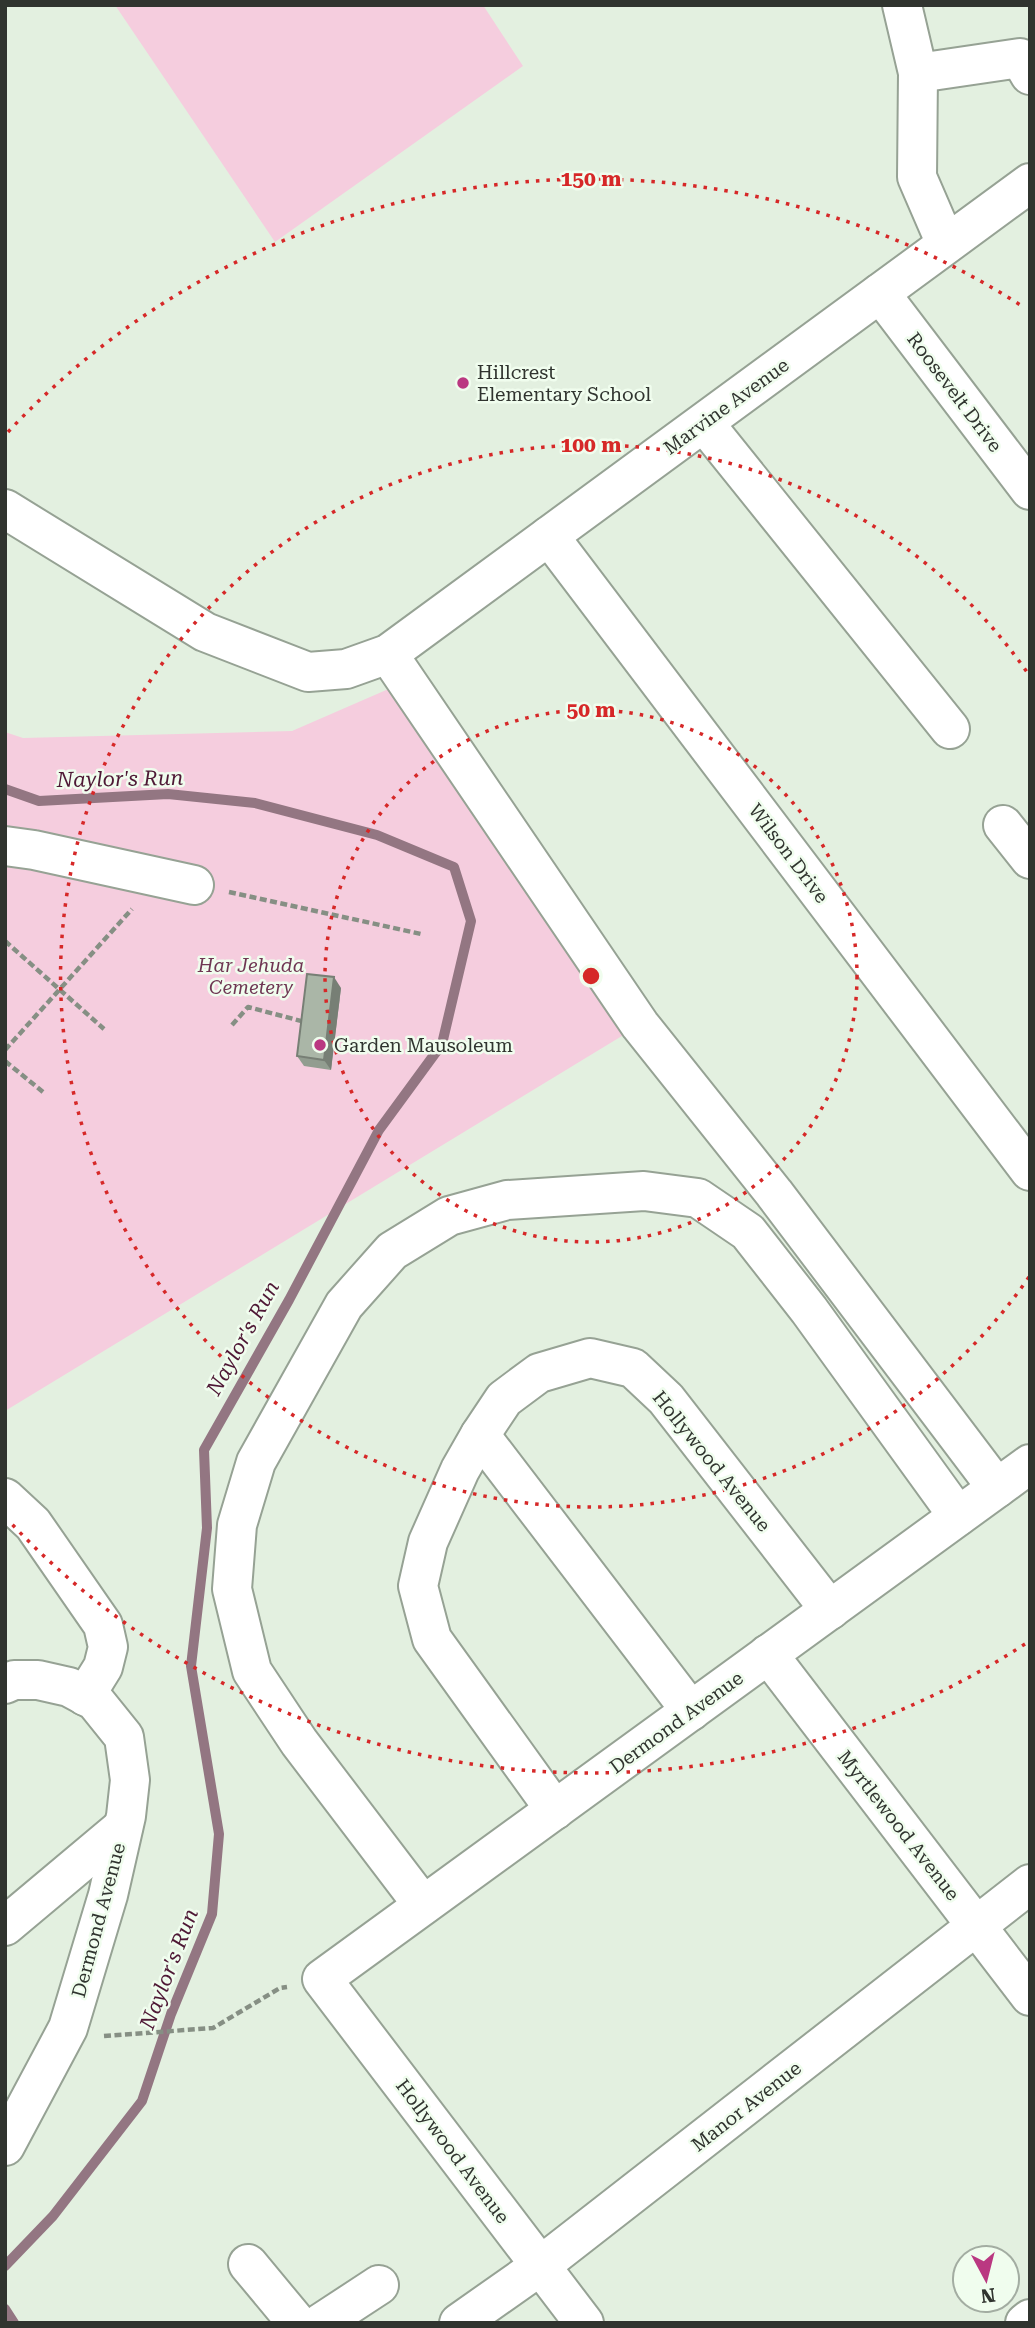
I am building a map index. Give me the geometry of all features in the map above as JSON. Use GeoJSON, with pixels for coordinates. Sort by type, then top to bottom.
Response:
{"type":"FeatureCollection","features":[{"type":"Feature","properties":{"kind":"street"},"geometry":{"type":"LineString","coordinates":[[902,5],[918,73],[917,177],[946,244]]}},
{"type":"Feature","properties":{"kind":"street"},"geometry":{"type":"LineString","coordinates":[[918,73],[1020,58],[1030,75]]}},
{"type":"Feature","properties":{"kind":"street","name":"Marvine Avenue"},"geometry":{"type":"LineString","coordinates":[[5,509],[205,632],[308,672],[346,669],[388,654],[946,244],[1027,190]]}},
{"type":"Feature","properties":{"kind":"street","name":"Roosevelt Drive"},"geometry":{"type":"LineString","coordinates":[[880,293],[1030,491]]}},
{"type":"Feature","properties":{"kind":"street"},"geometry":{"type":"LineString","coordinates":[[704,423],[950,729]]}},
{"type":"Feature","properties":{"kind":"street","name":"Wilson Drive"},"geometry":{"type":"LineString","coordinates":[[549,536],[1030,1171]]}},
{"type":"Feature","properties":{"kind":"street"},"geometry":{"type":"LineString","coordinates":[[388,654],[640,1025],[774,1193],[997,1488]]}},
{"type":"Feature","properties":{"kind":"street"},"geometry":{"type":"LineString","coordinates":[[1003,825],[1030,859]]}},
{"type":"Feature","properties":{"kind":"street"},"geometry":{"type":"LineString","coordinates":[[5,846],[178,881]]}},
{"type":"Feature","properties":{"kind":"street"},"geometry":{"type":"LineString","coordinates":[[423,1906],[299,1742],[253,1671],[232,1589],[237,1525],[256,1462],[344,1305],[392,1251],[449,1216],[508,1199],[644,1191],[698,1198],[748,1233],[809,1310],[958,1516]]}},
{"type":"Feature","properties":{"kind":"street","name":"Hollywood Avenue"},"geometry":{"type":"LineString","coordinates":[[555,1810],[432,1639],[418,1586],[428,1542],[460,1471],[480,1435],[504,1399],[539,1373],[590,1358],[633,1368],[666,1399],[830,1610]]}},
{"type":"Feature","properties":{"kind":"street"},"geometry":{"type":"LineString","coordinates":[[480,1435],[691,1711]]}},
{"type":"Feature","properties":{"kind":"street","name":"Dermond Avenue"},"geometry":{"type":"LineString","coordinates":[[322,1979],[1030,1464]]}},
{"type":"Feature","properties":{"kind":"street"},"geometry":{"type":"LineString","coordinates":[[5,1498],[33,1524],[103,1625],[108,1647],[103,1667],[85,1696],[69,1687],[38,1680],[5,1684]]}},
{"type":"Feature","properties":{"kind":"street","name":"Myrtlewood Avenue"},"geometry":{"type":"LineString","coordinates":[[768,1654],[1030,1996]]}},
{"type":"Feature","properties":{"kind":"street","name":"Dermond Avenue"},"geometry":{"type":"LineString","coordinates":[[5,2146],[68,2028],[108,1895],[123,1827],[130,1780],[124,1737],[95,1701],[85,1696]]}},
{"type":"Feature","properties":{"kind":"street"},"geometry":{"type":"LineString","coordinates":[[5,1926],[123,1827]]}},
{"type":"Feature","properties":{"kind":"street","name":"Manor Avenue"},"geometry":{"type":"LineString","coordinates":[[459,2323],[540,2266],[1030,1884]]}},
{"type":"Feature","properties":{"kind":"street","name":"Hollywood Avenue"},"geometry":{"type":"LineString","coordinates":[[322,1979],[584,2323]]}},
{"type":"Feature","properties":{"kind":"street"},"geometry":{"type":"LineString","coordinates":[[248,2264],[297,2323]]}},
{"type":"Feature","properties":{"kind":"street"},"geometry":{"type":"LineString","coordinates":[[321,2323],[379,2286]]}},
{"type":"Feature","properties":{"kind":"street"},"geometry":{"type":"LineString","coordinates":[[1025,2323],[1030,2319]]}},
{"type":"Feature","properties":{"kind":"path"},"geometry":{"type":"LineString","coordinates":[[5,1050],[59,988],[178,881],[421,934]]}},
{"type":"Feature","properties":{"kind":"path"},"geometry":{"type":"LineString","coordinates":[[5,941],[104,1028]]}},
{"type":"Feature","properties":{"kind":"path"},"geometry":{"type":"LineString","coordinates":[[232,1025],[248,1007],[309,1023]]}},
{"type":"Feature","properties":{"kind":"path"},"geometry":{"type":"LineString","coordinates":[[5,1061],[43,1093]]}},
{"type":"Feature","properties":{"kind":"path"},"geometry":{"type":"LineString","coordinates":[[92,2037],[214,2028],[280,1989],[322,1979]]}},
{"type":"Feature","properties":{"kind":"green space"},"geometry":{"type":"Polygon","coordinates":[[[115,5],[483,5],[523,66],[275,242],[115,5]]]}},
{"type":"Feature","properties":{"kind":"green space","name":"Har Jehuda Cemetery"},"geometry":{"type":"Polygon","coordinates":[[[400,684],[640,1025],[5,1411],[5,732],[23,738],[292,731],[400,684]]]}},
{"type":"Feature","properties":{"kind":"building","name":"Garden Mausoleum"},"geometry":{"type":"Polygon","coordinates":[[[307,974],[334,977],[324,1060],[297,1056],[307,974]]]}},
{"type":"Feature","properties":{"kind":"waterway","name":"Naylor's Run"},"geometry":{"type":"LineString","coordinates":[[5,789],[39,801],[168,794],[255,803],[377,835],[454,867],[471,921],[442,1044],[379,1130],[289,1300],[204,1450],[207,1528],[191,1666],[219,1834],[212,1914],[171,2014],[142,2101],[53,2216],[5,2266]]}},
{"type":"Feature","properties":{"kind":"waterway","name":"Naylor's Run"},"geometry":{"type":"LineString","coordinates":[[5,2309],[14,2323]]}},
{"type":"Feature","properties":{"kind":"place","name":"Hillcrest Elementary School"},"geometry":{"type":"Point","coordinates":[463,383]}},
{"type":"Feature","properties":{"kind":"place","name":"Garden Mausoleum"},"geometry":{"type":"Point","coordinates":[320,1045]}}]}
